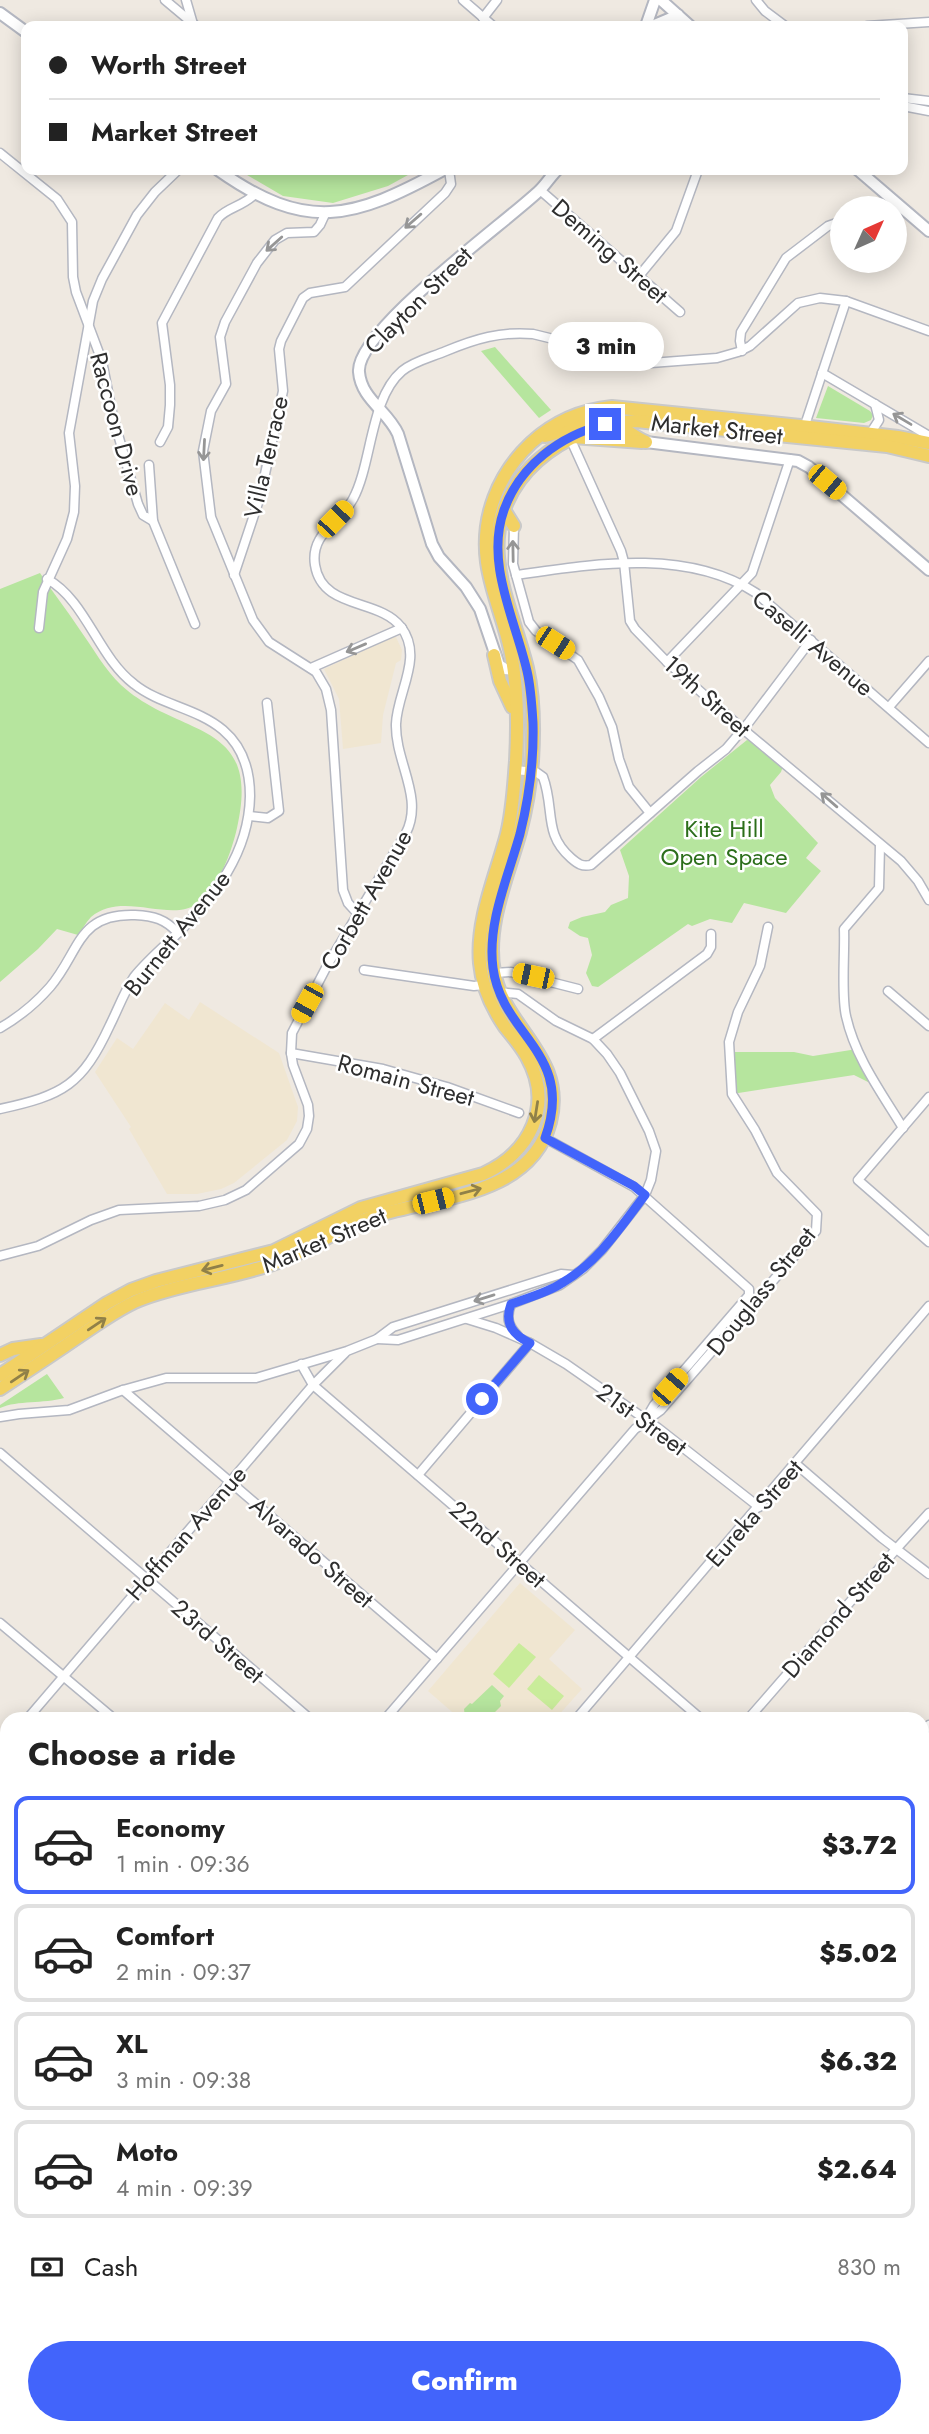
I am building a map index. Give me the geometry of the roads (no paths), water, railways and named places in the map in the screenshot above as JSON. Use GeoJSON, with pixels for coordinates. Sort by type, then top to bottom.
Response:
{"type":"FeatureCollection","features":[{"type":"Feature","properties":{"kind":"main road"},"geometry":{"type":"LineString","coordinates":[[648,21],[654,0]]}},
{"type":"Feature","properties":{"kind":"main road"},"geometry":{"type":"LineString","coordinates":[[661,0],[685,21]]}},
{"type":"Feature","properties":{"kind":"main road"},"geometry":{"type":"LineString","coordinates":[[0,13],[21,28]]}},
{"type":"Feature","properties":{"kind":"main road"},"geometry":{"type":"LineString","coordinates":[[664,21],[678,15]]}},
{"type":"Feature","properties":{"kind":"main road"},"geometry":{"type":"LineString","coordinates":[[226,175],[255,194],[295,209],[326,212],[351,210],[382,202],[433,175]]}},
{"type":"Feature","properties":{"kind":"main road","name":"Clayton Street"},"geometry":{"type":"LineString","coordinates":[[494,655],[487,626],[473,597],[439,557],[432,544],[398,434],[390,420],[366,392],[359,376],[359,362],[366,348],[450,264],[540,190],[553,175]]}},
{"type":"Feature","properties":{"kind":"main road"},"geometry":{"type":"LineString","coordinates":[[863,175],[885,196]]}},
{"type":"Feature","properties":{"kind":"main road"},"geometry":{"type":"LineString","coordinates":[[907,215],[929,231]]}},
{"type":"Feature","properties":{"kind":"main road","name":"Market Street"},"geometry":{"type":"LineString","coordinates":[[0,1375],[107,1303],[131,1290],[167,1278],[274,1251],[361,1208],[474,1178],[508,1160],[520,1149],[531,1130],[536,1113],[537,1090],[534,1072],[527,1055],[499,1017],[484,985],[480,951],[482,928],[508,828],[515,770],[520,669],[510,649],[487,564],[486,528],[500,483],[513,463],[538,437],[557,423],[580,413],[612,407],[802,432],[929,456]]}},
{"type":"Feature","properties":{"kind":"main road"},"geometry":{"type":"LineString","coordinates":[[538,437],[554,434],[592,419],[614,423],[646,442]]}},
{"type":"Feature","properties":{"kind":"main road","name":"Market Street"},"geometry":{"type":"LineString","coordinates":[[0,1389],[136,1301],[278,1262],[365,1219],[488,1186],[524,1165],[545,1138],[553,1098],[547,1068],[499,992],[492,951],[494,930],[523,820],[531,771],[533,725],[498,562],[499,531],[504,510],[513,491],[533,465],[569,437],[614,423],[648,422],[870,434],[929,443]]}},
{"type":"Feature","properties":{"kind":"main road"},"geometry":{"type":"LineString","coordinates":[[569,437],[646,442],[790,459],[809,467],[929,570]]}},
{"type":"Feature","properties":{"kind":"main road"},"geometry":{"type":"LineString","coordinates":[[504,510],[514,526]]}},
{"type":"Feature","properties":{"kind":"main road"},"geometry":{"type":"LineString","coordinates":[[494,655],[501,668],[520,669]]}},
{"type":"Feature","properties":{"kind":"main road"},"geometry":{"type":"LineString","coordinates":[[494,655],[517,726]]}},
{"type":"Feature","properties":{"kind":"main road"},"geometry":{"type":"LineString","coordinates":[[0,1355],[20,1347],[45,1345]]}},
{"type":"Feature","properties":{"kind":"street"},"geometry":{"type":"LineString","coordinates":[[165,0],[190,21]]}},
{"type":"Feature","properties":{"kind":"street"},"geometry":{"type":"LineString","coordinates":[[186,0],[194,21]]}},
{"type":"Feature","properties":{"kind":"street"},"geometry":{"type":"LineString","coordinates":[[463,0],[487,21]]}},
{"type":"Feature","properties":{"kind":"street"},"geometry":{"type":"LineString","coordinates":[[484,18],[496,0]]}},
{"type":"Feature","properties":{"kind":"street"},"geometry":{"type":"LineString","coordinates":[[755,0],[778,21]]}},
{"type":"Feature","properties":{"kind":"street"},"geometry":{"type":"LineString","coordinates":[[908,23],[929,22]]}},
{"type":"Feature","properties":{"kind":"street"},"geometry":{"type":"LineString","coordinates":[[908,99],[929,101]]}},
{"type":"Feature","properties":{"kind":"street"},"geometry":{"type":"LineString","coordinates":[[908,107],[929,111]]}},
{"type":"Feature","properties":{"kind":"street","name":"Raccoon Drive"},"geometry":{"type":"LineString","coordinates":[[2,156],[21,171]]}},
{"type":"Feature","properties":{"kind":"street","name":"Raccoon Drive"},"geometry":{"type":"LineString","coordinates":[[26,175],[57,199],[72,222],[76,292],[102,361],[113,416],[138,504],[142,515],[153,521]]}},
{"type":"Feature","properties":{"kind":"street"},"geometry":{"type":"LineString","coordinates":[[39,628],[47,579],[65,544],[74,512],[75,485],[69,433],[88,321],[102,279],[137,215],[173,175]]}},
{"type":"Feature","properties":{"kind":"street","name":"Villa Terrace"},"geometry":{"type":"LineString","coordinates":[[234,575],[262,491],[284,391],[279,349],[303,298],[310,293],[345,286],[445,193],[451,184],[450,175]]}},
{"type":"Feature","properties":{"kind":"street"},"geometry":{"type":"LineString","coordinates":[[639,276],[676,231],[696,175]]}},
{"type":"Feature","properties":{"kind":"street","name":"Deming Street"},"geometry":{"type":"LineString","coordinates":[[540,190],[680,312]]}},
{"type":"Feature","properties":{"kind":"street"},"geometry":{"type":"LineString","coordinates":[[160,442],[168,427],[170,405],[162,324],[218,218],[223,212],[247,202],[255,194]]}},
{"type":"Feature","properties":{"kind":"street"},"geometry":{"type":"LineString","coordinates":[[326,212],[318,229],[313,232],[288,233],[275,240],[257,264],[221,332],[226,384],[209,414],[203,458],[209,511],[260,632],[270,642],[311,668],[323,683],[330,703],[344,890],[348,904],[358,914]]}},
{"type":"Feature","properties":{"kind":"street"},"geometry":{"type":"LineString","coordinates":[[742,351],[741,332],[786,258],[830,225]]}},
{"type":"Feature","properties":{"kind":"street"},"geometry":{"type":"LineString","coordinates":[[311,668],[402,628],[388,617],[330,592],[322,583],[315,562],[318,540],[352,500],[389,387],[403,370],[491,335],[533,334],[651,363],[717,358],[742,351],[803,300],[830,298],[846,301],[929,331]]}},
{"type":"Feature","properties":{"kind":"street"},"geometry":{"type":"LineString","coordinates":[[802,432],[846,301]]}},
{"type":"Feature","properties":{"kind":"street"},"geometry":{"type":"LineString","coordinates":[[822,373],[929,436]]}},
{"type":"Feature","properties":{"kind":"street"},"geometry":{"type":"LineString","coordinates":[[870,434],[879,420],[875,404]]}},
{"type":"Feature","properties":{"kind":"street","name":"19th Street"},"geometry":{"type":"LineString","coordinates":[[569,437],[624,562],[631,621],[635,629],[667,662],[744,730],[901,861],[918,881],[929,900]]}},
{"type":"Feature","properties":{"kind":"street"},"geometry":{"type":"LineString","coordinates":[[667,662],[752,573],[790,459]]}},
{"type":"Feature","properties":{"kind":"street"},"geometry":{"type":"LineString","coordinates":[[149,465],[153,521],[195,624]]}},
{"type":"Feature","properties":{"kind":"street"},"geometry":{"type":"LineString","coordinates":[[514,526],[512,554],[532,626],[575,656],[599,697],[612,727],[626,780],[650,813]]}},
{"type":"Feature","properties":{"kind":"street","name":"Caselli Avenue"},"geometry":{"type":"LineString","coordinates":[[516,575],[624,562],[686,567],[710,572],[742,584],[756,593],[929,743]]}},
{"type":"Feature","properties":{"kind":"street","name":"Burnett Avenue"},"geometry":{"type":"LineString","coordinates":[[0,1109],[52,1095],[68,1086],[85,1071],[96,1055],[130,984],[143,967],[205,906],[220,886],[232,866],[250,816],[247,768],[239,749],[228,735],[209,720],[152,695],[128,680],[65,592],[47,579]]}},
{"type":"Feature","properties":{"kind":"street","name":"Corbett Avenue"},"geometry":{"type":"LineString","coordinates":[[0,1256],[38,1246],[91,1220],[119,1210],[200,1206],[225,1200],[246,1190],[299,1144],[307,1129],[308,1105],[296,1075],[291,1037],[406,833],[412,816],[412,796],[397,736],[397,719],[411,653],[402,628]]}},
{"type":"Feature","properties":{"kind":"street"},"geometry":{"type":"LineString","coordinates":[[515,770],[540,774],[545,783],[558,845],[578,864],[587,867],[726,750],[811,640]]}},
{"type":"Feature","properties":{"kind":"street"},"geometry":{"type":"LineString","coordinates":[[889,707],[929,662]]}},
{"type":"Feature","properties":{"kind":"street"},"geometry":{"type":"LineString","coordinates":[[250,816],[268,818],[279,811],[267,703]]}},
{"type":"Feature","properties":{"kind":"street"},"geometry":{"type":"LineString","coordinates":[[880,845],[879,888],[845,929],[845,1014],[857,1050],[902,1128]]}},
{"type":"Feature","properties":{"kind":"street"},"geometry":{"type":"LineString","coordinates":[[0,1028],[44,994],[58,976],[78,940],[99,921],[121,915],[148,916],[165,920],[178,933]]}},
{"type":"Feature","properties":{"kind":"street","name":"Douglass Street"},"geometry":{"type":"LineString","coordinates":[[391,1712],[635,1429],[661,1410],[816,1231],[817,1214],[776,1173],[755,1130],[732,1094],[729,1042],[738,1012],[760,966],[768,927]]}},
{"type":"Feature","properties":{"kind":"street"},"geometry":{"type":"LineString","coordinates":[[593,1038],[707,954],[711,947],[711,934]]}},
{"type":"Feature","properties":{"kind":"street"},"geometry":{"type":"LineString","coordinates":[[364,970],[474,986],[484,985]]}},
{"type":"Feature","properties":{"kind":"street"},"geometry":{"type":"LineString","coordinates":[[494,973],[511,972],[578,989]]}},
{"type":"Feature","properties":{"kind":"street"},"geometry":{"type":"LineString","coordinates":[[888,991],[929,1026]]}},
{"type":"Feature","properties":{"kind":"street"},"geometry":{"type":"LineString","coordinates":[[377,1339],[398,1340],[467,1319],[560,1285],[602,1250],[645,1195],[656,1151],[620,1073],[593,1038],[556,1021],[518,994],[499,992]]}},
{"type":"Feature","properties":{"kind":"street","name":"Romain Street"},"geometry":{"type":"LineString","coordinates":[[291,1053],[383,1069],[447,1087],[519,1113]]}},
{"type":"Feature","properties":{"kind":"street"},"geometry":{"type":"LineString","coordinates":[[929,1097],[858,1180],[929,1242]]}},
{"type":"Feature","properties":{"kind":"street"},"geometry":{"type":"LineString","coordinates":[[545,1138],[634,1186],[645,1195]]}},
{"type":"Feature","properties":{"kind":"street","name":"Douglass Street"},"geometry":{"type":"LineString","coordinates":[[645,1195],[749,1289],[749,1295],[654,1405],[645,1420]]}},
{"type":"Feature","properties":{"kind":"street"},"geometry":{"type":"LineString","coordinates":[[0,1418],[5,1415],[69,1410],[166,1378],[256,1378],[347,1351],[377,1339],[393,1326],[561,1274],[573,1275]]}},
{"type":"Feature","properties":{"kind":"street"},"geometry":{"type":"LineString","coordinates":[[511,1304],[507,1315],[509,1326],[519,1338]]}},
{"type":"Feature","properties":{"kind":"street","name":"Eureka Street"},"geometry":{"type":"LineString","coordinates":[[582,1712],[929,1306]]}},
{"type":"Feature","properties":{"kind":"street","name":"21st Street"},"geometry":{"type":"LineString","coordinates":[[467,1319],[530,1343],[566,1364],[759,1507]]}},
{"type":"Feature","properties":{"kind":"street"},"geometry":{"type":"LineString","coordinates":[[418,1475],[530,1343]]}},
{"type":"Feature","properties":{"kind":"street","name":"Hoffman Avenue"},"geometry":{"type":"LineString","coordinates":[[33,1712],[313,1385],[347,1351]]}},
{"type":"Feature","properties":{"kind":"street","name":"22nd Street"},"geometry":{"type":"LineString","coordinates":[[301,1364],[313,1385],[693,1712]]}},
{"type":"Feature","properties":{"kind":"street","name":"Alvarado Street"},"geometry":{"type":"LineString","coordinates":[[123,1390],[437,1659]]}},
{"type":"Feature","properties":{"kind":"street","name":"23rd Street"},"geometry":{"type":"LineString","coordinates":[[0,1453],[302,1712]]}},
{"type":"Feature","properties":{"kind":"street"},"geometry":{"type":"LineString","coordinates":[[796,1464],[882,1538],[929,1574]]}},
{"type":"Feature","properties":{"kind":"street","name":"Diamond Street"},"geometry":{"type":"LineString","coordinates":[[754,1712],[929,1513]]}},
{"type":"Feature","properties":{"kind":"street"},"geometry":{"type":"LineString","coordinates":[[0,1623],[106,1712]]}},
{"type":"Feature","properties":{"kind":"park label","name":"Kite Hill Open Space"},"geometry":{"type":"Point","coordinates":[724,842]}}]}
